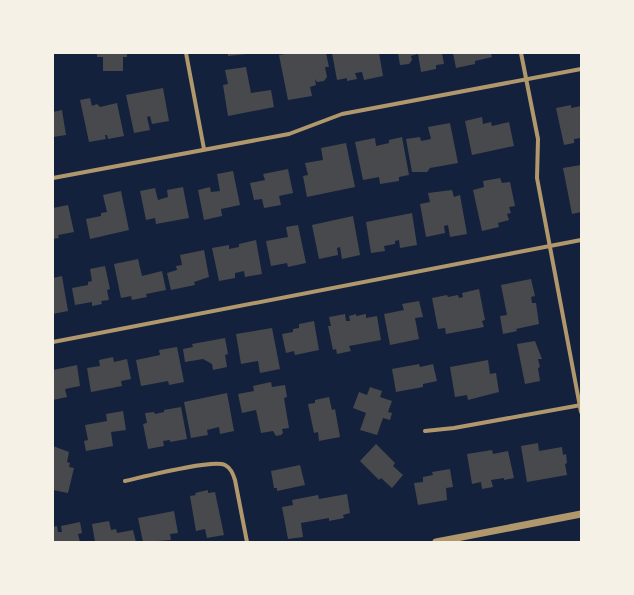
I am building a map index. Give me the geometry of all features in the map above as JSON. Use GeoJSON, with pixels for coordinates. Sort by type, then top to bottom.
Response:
{"type":"FeatureCollection","features":[{"type":"Feature","properties":{"kind":"street"},"geometry":{"type":"LineString","coordinates":[[186,53],[204,149]]}},
{"type":"Feature","properties":{"kind":"street"},"geometry":{"type":"LineString","coordinates":[[521,53],[538,139],[538,178],[581,412]]}},
{"type":"Feature","properties":{"kind":"street"},"geometry":{"type":"LineString","coordinates":[[53,178],[289,134],[342,114],[581,69]]}},
{"type":"Feature","properties":{"kind":"street"},"geometry":{"type":"LineString","coordinates":[[53,342],[581,240]]}},
{"type":"Feature","properties":{"kind":"street"},"geometry":{"type":"LineString","coordinates":[[424,430],[454,428],[580,405]]}},
{"type":"Feature","properties":{"kind":"street"},"geometry":{"type":"LineString","coordinates":[[125,481],[211,464],[227,466],[232,470],[236,480],[247,542]]}},
{"type":"Feature","properties":{"kind":"street"},"geometry":{"type":"LineString","coordinates":[[436,542],[581,514]]}},
{"type":"Feature","properties":{"kind":"building"},"geometry":{"type":"Polygon","coordinates":[[[97,53],[127,53],[127,57],[123,57],[123,71],[103,71],[103,57],[97,57],[97,53]]]}},
{"type":"Feature","properties":{"kind":"building"},"geometry":{"type":"Polygon","coordinates":[[[228,53],[246,53],[246,54],[228,56],[228,53]]]}},
{"type":"Feature","properties":{"kind":"building"},"geometry":{"type":"Polygon","coordinates":[[[290,53],[326,53],[329,67],[325,67],[327,77],[324,81],[317,82],[315,79],[316,85],[310,87],[312,96],[288,100],[279,55],[290,53]]]}},
{"type":"Feature","properties":{"kind":"building"},"geometry":{"type":"Polygon","coordinates":[[[332,53],[379,53],[383,76],[364,80],[362,72],[355,73],[357,79],[347,81],[347,78],[337,80],[332,53]]]}},
{"type":"Feature","properties":{"kind":"building"},"geometry":{"type":"Polygon","coordinates":[[[398,53],[442,53],[444,64],[436,65],[436,69],[421,72],[418,54],[411,56],[412,60],[409,64],[400,65],[398,53]]]}},
{"type":"Feature","properties":{"kind":"building"},"geometry":{"type":"Polygon","coordinates":[[[453,53],[491,53],[492,57],[475,61],[475,64],[456,68],[453,53]]]}},
{"type":"Feature","properties":{"kind":"building"},"geometry":{"type":"Polygon","coordinates":[[[246,67],[251,93],[271,90],[274,107],[228,116],[223,85],[228,84],[225,70],[246,67]]]}},
{"type":"Feature","properties":{"kind":"building"},"geometry":{"type":"Polygon","coordinates":[[[163,88],[169,121],[152,124],[150,116],[147,117],[150,130],[134,133],[126,95],[163,88]]]}},
{"type":"Feature","properties":{"kind":"building"},"geometry":{"type":"Polygon","coordinates":[[[90,98],[92,106],[97,104],[100,107],[117,103],[124,136],[108,139],[107,135],[105,135],[106,139],[89,142],[80,100],[90,98]]]}},
{"type":"Feature","properties":{"kind":"building"},"geometry":{"type":"Polygon","coordinates":[[[571,105],[571,108],[581,106],[581,138],[574,139],[574,143],[564,145],[556,108],[571,105]]]}},
{"type":"Feature","properties":{"kind":"building"},"geometry":{"type":"Polygon","coordinates":[[[62,110],[66,135],[53,137],[53,112],[62,110]]]}},
{"type":"Feature","properties":{"kind":"building"},"geometry":{"type":"Polygon","coordinates":[[[482,117],[483,124],[491,122],[492,126],[509,122],[514,146],[472,155],[465,121],[482,117]]]}},
{"type":"Feature","properties":{"kind":"building"},"geometry":{"type":"Polygon","coordinates":[[[450,123],[458,163],[430,168],[427,172],[412,172],[406,139],[420,137],[421,141],[431,139],[428,127],[450,123]]]}},
{"type":"Feature","properties":{"kind":"building"},"geometry":{"type":"Polygon","coordinates":[[[402,137],[409,175],[399,177],[399,181],[380,184],[379,177],[363,180],[355,142],[375,138],[376,146],[389,143],[389,140],[402,137]]]}},
{"type":"Feature","properties":{"kind":"building"},"geometry":{"type":"Polygon","coordinates":[[[346,143],[355,187],[307,197],[303,176],[308,175],[305,163],[323,160],[321,148],[346,143]]]}},
{"type":"Feature","properties":{"kind":"building"},"geometry":{"type":"Polygon","coordinates":[[[581,165],[581,212],[572,214],[563,168],[581,165]]]}},
{"type":"Feature","properties":{"kind":"building"},"geometry":{"type":"Polygon","coordinates":[[[288,169],[293,193],[279,196],[281,205],[264,208],[262,199],[254,200],[250,183],[265,180],[263,174],[288,169]]]}},
{"type":"Feature","properties":{"kind":"building"},"geometry":{"type":"Polygon","coordinates":[[[233,171],[240,205],[221,209],[222,216],[204,220],[198,190],[210,187],[211,192],[220,191],[217,174],[233,171]]]}},
{"type":"Feature","properties":{"kind":"building"},"geometry":{"type":"Polygon","coordinates":[[[500,178],[502,183],[510,182],[515,206],[509,207],[511,213],[507,214],[509,220],[498,223],[499,227],[482,231],[473,190],[484,187],[483,181],[500,178]]]}},
{"type":"Feature","properties":{"kind":"building"},"geometry":{"type":"Polygon","coordinates":[[[183,187],[189,218],[156,224],[155,218],[146,220],[140,191],[155,188],[158,200],[168,197],[167,190],[183,187]]]}},
{"type":"Feature","properties":{"kind":"building"},"geometry":{"type":"Polygon","coordinates":[[[452,190],[454,197],[460,195],[467,234],[450,237],[448,225],[444,226],[445,233],[426,237],[420,204],[430,202],[428,193],[452,190]]]}},
{"type":"Feature","properties":{"kind":"building"},"geometry":{"type":"Polygon","coordinates":[[[121,191],[129,230],[90,239],[86,219],[101,216],[101,213],[107,212],[103,195],[121,191]]]}},
{"type":"Feature","properties":{"kind":"building"},"geometry":{"type":"Polygon","coordinates":[[[68,205],[74,232],[58,235],[59,238],[53,239],[53,208],[68,205]]]}},
{"type":"Feature","properties":{"kind":"building"},"geometry":{"type":"Polygon","coordinates":[[[412,213],[417,245],[400,248],[399,240],[395,241],[395,244],[384,246],[385,251],[371,253],[366,222],[412,213]]]}},
{"type":"Feature","properties":{"kind":"building"},"geometry":{"type":"Polygon","coordinates":[[[353,216],[360,255],[342,259],[340,247],[337,248],[338,255],[319,259],[312,225],[353,216]]]}},
{"type":"Feature","properties":{"kind":"building"},"geometry":{"type":"Polygon","coordinates":[[[298,225],[306,263],[288,267],[287,263],[271,266],[266,241],[288,237],[286,227],[298,225]]]}},
{"type":"Feature","properties":{"kind":"building"},"geometry":{"type":"Polygon","coordinates":[[[256,240],[262,274],[245,277],[244,271],[235,273],[235,278],[219,281],[212,248],[229,245],[229,249],[239,247],[239,244],[256,240]]]}},
{"type":"Feature","properties":{"kind":"building"},"geometry":{"type":"Polygon","coordinates":[[[204,250],[209,277],[194,282],[195,285],[171,290],[167,273],[177,270],[176,266],[182,265],[180,255],[204,250]]]}},
{"type":"Feature","properties":{"kind":"building"},"geometry":{"type":"Polygon","coordinates":[[[138,259],[142,276],[162,271],[166,290],[146,294],[147,297],[132,300],[131,296],[121,298],[114,264],[138,259]]]}},
{"type":"Feature","properties":{"kind":"building"},"geometry":{"type":"Polygon","coordinates":[[[105,266],[110,289],[107,290],[109,300],[101,301],[102,304],[92,306],[92,302],[75,305],[72,288],[88,285],[88,282],[92,281],[90,269],[105,266]]]}},
{"type":"Feature","properties":{"kind":"building"},"geometry":{"type":"Polygon","coordinates":[[[62,276],[68,311],[53,314],[53,278],[62,276]]]}},
{"type":"Feature","properties":{"kind":"building"},"geometry":{"type":"Polygon","coordinates":[[[531,279],[535,296],[531,297],[532,303],[536,303],[539,324],[516,329],[517,331],[503,334],[500,316],[507,315],[501,285],[531,279]]]}},
{"type":"Feature","properties":{"kind":"building"},"geometry":{"type":"Polygon","coordinates":[[[479,289],[485,320],[482,321],[484,327],[446,334],[445,328],[438,329],[432,298],[447,295],[448,297],[458,295],[459,298],[463,297],[462,293],[479,289]]]}},
{"type":"Feature","properties":{"kind":"building"},"geometry":{"type":"Polygon","coordinates":[[[419,301],[423,317],[415,318],[419,339],[390,345],[384,314],[404,310],[402,304],[419,301]]]}},
{"type":"Feature","properties":{"kind":"building"},"geometry":{"type":"Polygon","coordinates":[[[345,314],[346,321],[350,321],[349,316],[356,314],[356,316],[366,314],[366,318],[377,316],[381,340],[349,346],[351,351],[337,354],[336,349],[333,350],[328,326],[331,326],[329,317],[345,314]]]}},
{"type":"Feature","properties":{"kind":"building"},"geometry":{"type":"Polygon","coordinates":[[[314,321],[319,350],[295,355],[294,351],[286,353],[282,334],[293,332],[293,329],[299,328],[299,324],[314,321]]]}},
{"type":"Feature","properties":{"kind":"building"},"geometry":{"type":"Polygon","coordinates":[[[272,328],[280,369],[260,373],[258,361],[241,364],[236,334],[272,328]]]}},
{"type":"Feature","properties":{"kind":"building"},"geometry":{"type":"Polygon","coordinates":[[[225,338],[228,354],[225,355],[227,367],[213,370],[212,364],[203,359],[185,362],[183,349],[193,347],[192,344],[225,338]]]}},
{"type":"Feature","properties":{"kind":"building"},"geometry":{"type":"Polygon","coordinates":[[[535,341],[542,359],[538,359],[540,367],[538,368],[540,381],[525,384],[517,344],[535,341]]]}},
{"type":"Feature","properties":{"kind":"building"},"geometry":{"type":"Polygon","coordinates":[[[177,347],[184,382],[169,385],[168,381],[141,386],[136,360],[160,355],[159,350],[177,347]]]}},
{"type":"Feature","properties":{"kind":"building"},"geometry":{"type":"Polygon","coordinates":[[[113,357],[114,362],[127,359],[131,379],[121,381],[122,386],[91,392],[87,368],[100,366],[99,360],[113,357]]]}},
{"type":"Feature","properties":{"kind":"building"},"geometry":{"type":"Polygon","coordinates":[[[488,360],[490,374],[496,373],[499,392],[468,400],[467,395],[455,397],[450,367],[488,360]]]}},
{"type":"Feature","properties":{"kind":"building"},"geometry":{"type":"Polygon","coordinates":[[[419,364],[420,367],[433,364],[437,381],[423,384],[423,387],[396,392],[392,369],[419,364]]]}},
{"type":"Feature","properties":{"kind":"building"},"geometry":{"type":"Polygon","coordinates":[[[77,365],[80,386],[65,389],[67,397],[53,400],[53,370],[77,365]]]}},
{"type":"Feature","properties":{"kind":"building"},"geometry":{"type":"Polygon","coordinates":[[[271,382],[272,387],[285,385],[287,397],[284,398],[289,428],[282,429],[283,433],[276,436],[273,431],[261,433],[256,410],[242,413],[238,394],[254,391],[253,386],[271,382]]]}},
{"type":"Feature","properties":{"kind":"building"},"geometry":{"type":"Polygon","coordinates":[[[370,387],[382,391],[380,397],[392,401],[388,412],[392,413],[390,420],[383,418],[377,435],[360,430],[366,413],[353,408],[359,392],[367,395],[370,387]]]}},
{"type":"Feature","properties":{"kind":"building"},"geometry":{"type":"Polygon","coordinates":[[[227,393],[234,431],[220,434],[219,427],[207,430],[208,435],[191,438],[184,402],[227,393]]]}},
{"type":"Feature","properties":{"kind":"building"},"geometry":{"type":"Polygon","coordinates":[[[329,397],[332,410],[335,409],[340,437],[319,441],[318,432],[314,433],[308,404],[315,403],[315,400],[329,397]]]}},
{"type":"Feature","properties":{"kind":"building"},"geometry":{"type":"Polygon","coordinates":[[[181,407],[187,439],[170,442],[170,440],[163,441],[164,446],[148,449],[143,424],[147,423],[145,413],[154,412],[155,414],[164,412],[164,410],[181,407]]]}},
{"type":"Feature","properties":{"kind":"building"},"geometry":{"type":"Polygon","coordinates":[[[123,411],[126,430],[111,432],[113,446],[86,451],[84,441],[88,440],[85,425],[107,421],[106,414],[123,411]]]}},
{"type":"Feature","properties":{"kind":"building"},"geometry":{"type":"Polygon","coordinates":[[[538,443],[539,451],[562,447],[563,455],[566,454],[567,463],[565,464],[567,475],[527,482],[521,446],[538,443]]]}},
{"type":"Feature","properties":{"kind":"building"},"geometry":{"type":"Polygon","coordinates":[[[376,444],[395,463],[393,466],[403,475],[392,488],[381,478],[379,480],[360,461],[376,444]]]}},
{"type":"Feature","properties":{"kind":"building"},"geometry":{"type":"Polygon","coordinates":[[[53,446],[69,452],[67,462],[70,463],[69,467],[74,468],[68,493],[53,490],[53,446]]]}},
{"type":"Feature","properties":{"kind":"building"},"geometry":{"type":"Polygon","coordinates":[[[492,450],[493,454],[508,451],[514,478],[491,480],[493,487],[482,489],[481,482],[472,484],[467,454],[492,450]]]}},
{"type":"Feature","properties":{"kind":"building"},"geometry":{"type":"Polygon","coordinates":[[[300,465],[305,485],[277,491],[277,488],[274,488],[271,471],[300,465]]]}},
{"type":"Feature","properties":{"kind":"building"},"geometry":{"type":"Polygon","coordinates":[[[450,469],[453,487],[446,488],[447,500],[418,505],[414,483],[423,482],[423,477],[433,475],[432,472],[450,469]]]}},
{"type":"Feature","properties":{"kind":"building"},"geometry":{"type":"Polygon","coordinates":[[[208,490],[208,493],[215,492],[224,535],[207,538],[205,529],[196,531],[190,496],[196,495],[195,493],[208,490]]]}},
{"type":"Feature","properties":{"kind":"building"},"geometry":{"type":"Polygon","coordinates":[[[347,494],[350,513],[343,515],[344,518],[329,521],[329,518],[301,523],[303,537],[288,539],[282,507],[293,505],[292,500],[318,495],[319,499],[347,494]]]}},
{"type":"Feature","properties":{"kind":"building"},"geometry":{"type":"Polygon","coordinates":[[[174,511],[178,533],[170,534],[171,540],[143,542],[138,518],[174,511]]]}},
{"type":"Feature","properties":{"kind":"building"},"geometry":{"type":"Polygon","coordinates":[[[109,521],[111,530],[116,529],[117,533],[133,530],[136,542],[95,542],[92,524],[109,521]]]}},
{"type":"Feature","properties":{"kind":"building"},"geometry":{"type":"Polygon","coordinates":[[[80,522],[82,533],[78,534],[80,542],[53,542],[53,527],[57,526],[58,532],[62,532],[61,526],[80,522]]]}}]}
